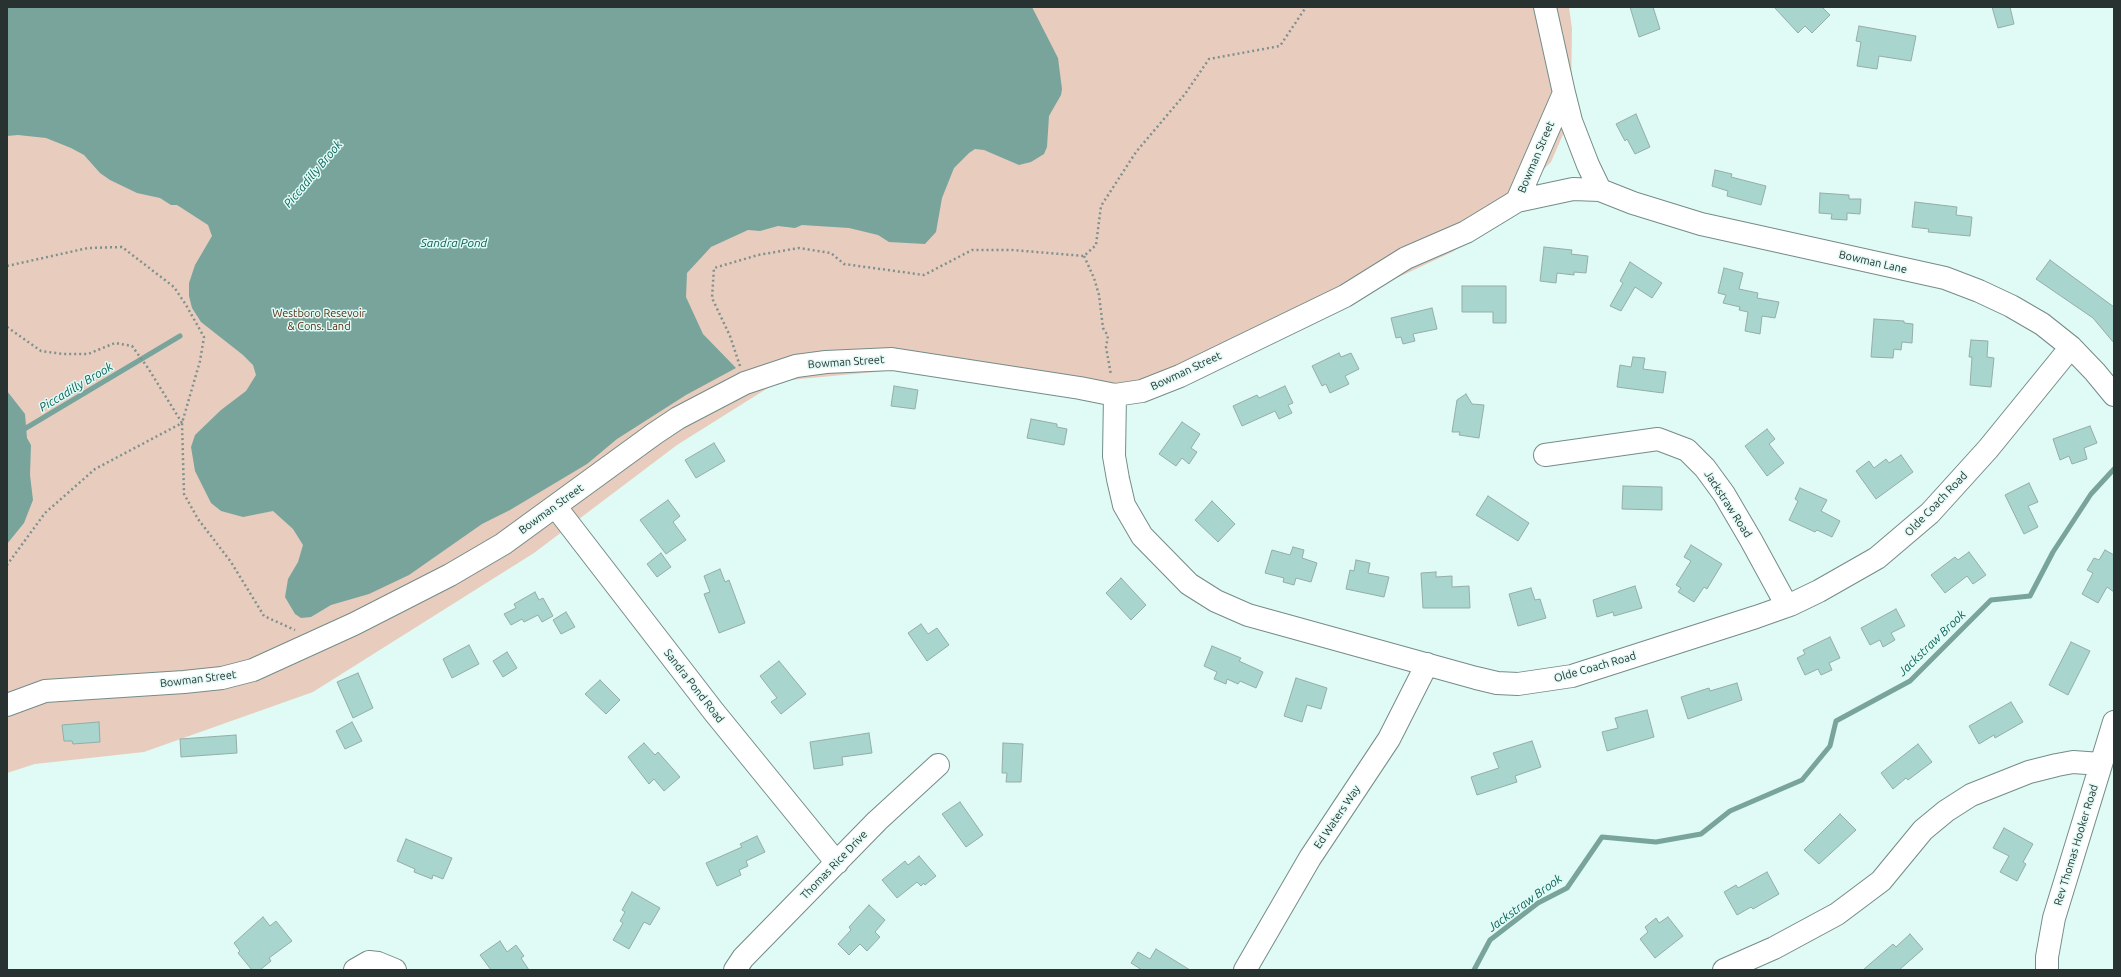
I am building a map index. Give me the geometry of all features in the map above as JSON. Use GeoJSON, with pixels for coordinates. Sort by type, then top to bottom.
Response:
{"type":"FeatureCollection","features":[{"type":"Feature","properties":{"kind":"street"},"geometry":{"type":"LineString","coordinates":[[1546,7],[1571,121],[1588,165],[1600,190]]}},
{"type":"Feature","properties":{"kind":"street","name":"Bowman Street"},"geometry":{"type":"LineString","coordinates":[[7,705],[45,691],[222,678],[253,670],[354,624],[450,575],[503,544],[654,434],[745,383],[796,366],[826,362],[892,359],[1080,388],[1115,395],[1142,391],[1180,376],[1344,296],[1406,258],[1466,232],[1517,200],[1564,93]]}},
{"type":"Feature","properties":{"kind":"street","name":"Bowman Lane"},"geometry":{"type":"LineString","coordinates":[[1517,200],[1573,189],[1600,190],[1701,224],[1946,278],[2011,306],[2042,324],[2071,348],[2095,372],[2114,395]]}},
{"type":"Feature","properties":{"kind":"street","name":"Olde Coach Road"},"geometry":{"type":"LineString","coordinates":[[1115,395],[1114,456],[1124,505],[1142,536],[1189,584],[1216,601],[1248,615],[1426,664],[1497,683],[1543,681],[1572,676],[1787,606],[1819,591],[1877,558],[1930,513],[1988,449],[2071,348]]}},
{"type":"Feature","properties":{"kind":"street","name":"Jackstraw Road"},"geometry":{"type":"LineString","coordinates":[[1545,455],[1658,439],[1687,450],[1706,468],[1724,494],[1787,606]]}},
{"type":"Feature","properties":{"kind":"street","name":"Sandra Pond Road"},"geometry":{"type":"LineString","coordinates":[[554,506],[714,712],[837,863]]}},
{"type":"Feature","properties":{"kind":"street","name":"Ed Waters Way"},"geometry":{"type":"LineString","coordinates":[[1245,970],[1310,858],[1389,739],[1426,664]]}},
{"type":"Feature","properties":{"kind":"street","name":"Rev Thomas Hooker Road"},"geometry":{"type":"LineString","coordinates":[[2047,970],[2047,957],[2054,918],[2114,722]]}},
{"type":"Feature","properties":{"kind":"street"},"geometry":{"type":"LineString","coordinates":[[1724,970],[1801,934],[1837,914],[1881,881],[1924,830],[1946,811],[1971,795],[2030,772],[2057,765],[2072,762],[2101,764]]}},
{"type":"Feature","properties":{"kind":"street","name":"Thomas Rice Drive"},"geometry":{"type":"LineString","coordinates":[[735,970],[743,958],[877,821],[938,766]]}},
{"type":"Feature","properties":{"kind":"street"},"geometry":{"type":"LineString","coordinates":[[364,966],[395,970]]}},
{"type":"Feature","properties":{"kind":"path"},"geometry":{"type":"LineString","coordinates":[[745,383],[730,336],[712,298],[714,268],[758,255],[799,248],[831,253],[844,264],[924,275],[972,250],[1012,250],[1084,256],[1096,245],[1101,206],[1136,152],[1185,94],[1209,60],[1280,46],[1306,7]]}},
{"type":"Feature","properties":{"kind":"path"},"geometry":{"type":"LineString","coordinates":[[7,266],[88,248],[122,247],[174,287],[204,337],[200,362],[182,423],[184,494],[198,519],[231,562],[264,616],[317,641]]}},
{"type":"Feature","properties":{"kind":"path"},"geometry":{"type":"LineString","coordinates":[[1084,256],[1094,278],[1101,305],[1103,328],[1108,336],[1106,347],[1115,395]]}},
{"type":"Feature","properties":{"kind":"path"},"geometry":{"type":"LineString","coordinates":[[7,327],[41,351],[63,354],[88,354],[115,343],[132,346],[148,368],[182,423]]}},
{"type":"Feature","properties":{"kind":"path"},"geometry":{"type":"LineString","coordinates":[[7,565],[45,513],[95,469],[182,423]]}},
{"type":"Feature","properties":{"kind":"green space","name":"Westboro Resevoir & Cons. Land"},"geometry":{"type":"Polygon","coordinates":[[[7,7],[1569,7],[1572,29],[1571,95],[1568,123],[1551,162],[1472,240],[1452,252],[1158,390],[960,364],[779,381],[677,445],[534,553],[313,692],[144,752],[35,764],[7,773],[7,7]]]}},
{"type":"Feature","properties":{"kind":"water","name":"Sandra Pond"},"geometry":{"type":"Polygon","coordinates":[[[7,7],[1032,7],[1058,58],[1062,89],[1061,95],[1049,116],[1047,147],[1044,154],[1031,162],[1019,165],[984,150],[975,149],[969,153],[954,168],[942,198],[936,232],[925,244],[889,242],[878,235],[849,228],[802,225],[795,228],[778,226],[760,231],[748,230],[711,247],[687,273],[686,297],[703,334],[736,368],[686,395],[617,439],[587,464],[510,510],[482,524],[409,575],[369,594],[331,605],[311,617],[301,618],[295,614],[285,597],[288,579],[298,562],[303,545],[293,529],[273,511],[243,517],[221,511],[211,503],[195,471],[191,447],[195,435],[221,410],[246,391],[256,375],[253,365],[243,355],[201,322],[192,308],[189,296],[189,283],[195,265],[212,236],[208,225],[177,205],[171,205],[160,198],[137,193],[110,180],[100,173],[84,155],[71,148],[46,138],[18,135],[7,136],[7,7]]]}},
{"type":"Feature","properties":{"kind":"water"},"geometry":{"type":"Polygon","coordinates":[[[7,391],[25,414],[27,438],[31,445],[30,475],[33,500],[24,523],[7,544],[7,391]]]}},
{"type":"Feature","properties":{"kind":"building"},"geometry":{"type":"Polygon","coordinates":[[[1630,7],[1653,7],[1660,29],[1639,37],[1630,7]]]}},
{"type":"Feature","properties":{"kind":"building"},"geometry":{"type":"Polygon","coordinates":[[[1774,7],[1822,7],[1830,15],[1812,33],[1805,26],[1798,33],[1774,7]]]}},
{"type":"Feature","properties":{"kind":"building"},"geometry":{"type":"Polygon","coordinates":[[[1992,7],[2010,7],[2014,24],[1998,28],[1992,7]]]}},
{"type":"Feature","properties":{"kind":"building"},"geometry":{"type":"Polygon","coordinates":[[[1859,26],[1916,36],[1911,61],[1879,56],[1877,69],[1857,66],[1861,42],[1856,41],[1859,26]]]}},
{"type":"Feature","properties":{"kind":"building"},"geometry":{"type":"Polygon","coordinates":[[[1636,114],[1650,147],[1635,154],[1627,139],[1625,141],[1616,124],[1636,114]]]}},
{"type":"Feature","properties":{"kind":"building"},"geometry":{"type":"Polygon","coordinates":[[[1715,170],[1732,174],[1731,177],[1766,186],[1761,205],[1727,196],[1728,191],[1712,186],[1715,170]]]}},
{"type":"Feature","properties":{"kind":"building"},"geometry":{"type":"Polygon","coordinates":[[[1820,193],[1849,195],[1849,199],[1861,199],[1860,214],[1847,213],[1847,220],[1831,219],[1832,214],[1819,213],[1820,193]]]}},
{"type":"Feature","properties":{"kind":"building"},"geometry":{"type":"Polygon","coordinates":[[[1915,202],[1957,207],[1956,215],[1972,217],[1970,236],[1928,232],[1929,229],[1912,227],[1915,202]]]}},
{"type":"Feature","properties":{"kind":"building"},"geometry":{"type":"Polygon","coordinates":[[[1544,247],[1572,250],[1571,254],[1588,256],[1586,273],[1574,272],[1574,275],[1557,273],[1556,283],[1540,281],[1544,247]]]}},
{"type":"Feature","properties":{"kind":"building"},"geometry":{"type":"Polygon","coordinates":[[[2050,260],[2114,307],[2114,343],[2093,318],[2036,279],[2050,260]]]}},
{"type":"Feature","properties":{"kind":"building"},"geometry":{"type":"Polygon","coordinates":[[[1630,262],[1662,283],[1652,298],[1635,287],[1621,311],[1610,306],[1623,283],[1620,281],[1630,262]]]}},
{"type":"Feature","properties":{"kind":"building"},"geometry":{"type":"Polygon","coordinates":[[[1724,268],[1743,273],[1739,289],[1758,293],[1757,298],[1779,302],[1775,318],[1762,316],[1760,334],[1745,331],[1748,312],[1739,310],[1740,307],[1723,303],[1726,295],[1718,293],[1724,268]]]}},
{"type":"Feature","properties":{"kind":"building"},"geometry":{"type":"Polygon","coordinates":[[[1462,286],[1506,286],[1506,323],[1493,323],[1493,312],[1462,312],[1462,286]]]}},
{"type":"Feature","properties":{"kind":"building"},"geometry":{"type":"Polygon","coordinates":[[[1432,308],[1437,329],[1413,334],[1415,341],[1403,344],[1401,337],[1396,338],[1391,318],[1432,308]]]}},
{"type":"Feature","properties":{"kind":"building"},"geometry":{"type":"Polygon","coordinates":[[[1874,319],[1904,321],[1904,323],[1913,324],[1912,343],[1902,342],[1901,350],[1894,349],[1893,358],[1871,357],[1874,319]]]}},
{"type":"Feature","properties":{"kind":"building"},"geometry":{"type":"Polygon","coordinates":[[[1971,340],[1988,341],[1987,357],[1994,358],[1991,387],[1970,385],[1972,357],[1969,357],[1971,340]]]}},
{"type":"Feature","properties":{"kind":"building"},"geometry":{"type":"Polygon","coordinates":[[[1339,353],[1341,357],[1351,353],[1359,369],[1345,376],[1349,384],[1330,393],[1326,384],[1322,386],[1312,366],[1339,353]]]}},
{"type":"Feature","properties":{"kind":"building"},"geometry":{"type":"Polygon","coordinates":[[[1633,357],[1645,358],[1643,369],[1666,372],[1663,393],[1617,387],[1620,365],[1631,367],[1633,357]]]}},
{"type":"Feature","properties":{"kind":"building"},"geometry":{"type":"Polygon","coordinates":[[[894,386],[918,390],[915,409],[891,406],[894,386]]]}},
{"type":"Feature","properties":{"kind":"building"},"geometry":{"type":"Polygon","coordinates":[[[1285,386],[1293,403],[1288,405],[1292,413],[1279,419],[1275,411],[1242,426],[1233,406],[1257,395],[1259,398],[1285,386]]]}},
{"type":"Feature","properties":{"kind":"building"},"geometry":{"type":"Polygon","coordinates":[[[1466,394],[1472,404],[1484,405],[1479,438],[1459,435],[1460,432],[1452,432],[1457,400],[1466,394]]]}},
{"type":"Feature","properties":{"kind":"building"},"geometry":{"type":"Polygon","coordinates":[[[1031,419],[1057,424],[1057,427],[1067,429],[1064,445],[1027,438],[1031,419]]]}},
{"type":"Feature","properties":{"kind":"building"},"geometry":{"type":"Polygon","coordinates":[[[1182,422],[1200,434],[1191,448],[1197,452],[1189,464],[1182,458],[1176,466],[1159,454],[1182,422]]]}},
{"type":"Feature","properties":{"kind":"building"},"geometry":{"type":"Polygon","coordinates":[[[2090,426],[2097,443],[2084,448],[2087,459],[2072,464],[2069,456],[2060,460],[2053,439],[2090,426]]]}},
{"type":"Feature","properties":{"kind":"building"},"geometry":{"type":"Polygon","coordinates":[[[1767,429],[1775,439],[1769,444],[1784,463],[1767,476],[1745,446],[1767,429]]]}},
{"type":"Feature","properties":{"kind":"building"},"geometry":{"type":"Polygon","coordinates":[[[714,443],[725,461],[696,478],[685,460],[714,443]]]}},
{"type":"Feature","properties":{"kind":"building"},"geometry":{"type":"Polygon","coordinates":[[[1901,455],[1913,472],[1876,499],[1856,471],[1869,461],[1874,468],[1886,459],[1889,463],[1901,455]]]}},
{"type":"Feature","properties":{"kind":"building"},"geometry":{"type":"Polygon","coordinates":[[[2029,483],[2038,502],[2028,506],[2038,527],[2024,534],[2005,495],[2029,483]]]}},
{"type":"Feature","properties":{"kind":"building"},"geometry":{"type":"Polygon","coordinates":[[[1623,486],[1662,487],[1662,510],[1622,509],[1623,486]]]}},
{"type":"Feature","properties":{"kind":"building"},"geometry":{"type":"Polygon","coordinates":[[[1800,488],[1827,500],[1821,511],[1840,521],[1832,537],[1817,530],[1815,532],[1789,520],[1798,501],[1795,499],[1800,488]]]}},
{"type":"Feature","properties":{"kind":"building"},"geometry":{"type":"Polygon","coordinates":[[[1488,496],[1529,523],[1518,541],[1476,515],[1488,496]]]}},
{"type":"Feature","properties":{"kind":"building"},"geometry":{"type":"Polygon","coordinates":[[[668,500],[680,516],[673,522],[686,540],[666,554],[640,520],[668,500]]]}},
{"type":"Feature","properties":{"kind":"building"},"geometry":{"type":"Polygon","coordinates":[[[1212,501],[1235,524],[1218,542],[1195,520],[1212,501]]]}},
{"type":"Feature","properties":{"kind":"building"},"geometry":{"type":"Polygon","coordinates":[[[1691,545],[1722,564],[1707,589],[1704,587],[1694,602],[1678,592],[1681,588],[1676,585],[1691,561],[1684,557],[1691,545]]]}},
{"type":"Feature","properties":{"kind":"building"},"geometry":{"type":"Polygon","coordinates":[[[1293,547],[1304,550],[1302,558],[1317,563],[1311,582],[1296,578],[1294,585],[1283,582],[1284,578],[1265,573],[1272,550],[1290,555],[1293,547]]]}},
{"type":"Feature","properties":{"kind":"building"},"geometry":{"type":"Polygon","coordinates":[[[2105,550],[2114,555],[2114,592],[2107,587],[2098,603],[2082,594],[2093,573],[2087,570],[2094,558],[2099,560],[2105,550]]]}},
{"type":"Feature","properties":{"kind":"building"},"geometry":{"type":"Polygon","coordinates":[[[1969,552],[1986,575],[1973,584],[1967,576],[1945,593],[1931,575],[1955,557],[1958,560],[1969,552]]]}},
{"type":"Feature","properties":{"kind":"building"},"geometry":{"type":"Polygon","coordinates":[[[661,553],[671,567],[657,577],[647,564],[661,553]]]}},
{"type":"Feature","properties":{"kind":"building"},"geometry":{"type":"Polygon","coordinates":[[[1356,560],[1370,563],[1368,573],[1389,577],[1384,597],[1346,589],[1350,570],[1354,571],[1356,560]]]}},
{"type":"Feature","properties":{"kind":"building"},"geometry":{"type":"Polygon","coordinates":[[[720,569],[725,582],[729,580],[745,623],[719,633],[704,594],[710,592],[704,576],[720,569]]]}},
{"type":"Feature","properties":{"kind":"building"},"geometry":{"type":"Polygon","coordinates":[[[1436,572],[1436,577],[1452,576],[1452,587],[1469,586],[1470,608],[1423,608],[1421,573],[1436,572]]]}},
{"type":"Feature","properties":{"kind":"building"},"geometry":{"type":"Polygon","coordinates":[[[1121,578],[1146,605],[1131,620],[1106,593],[1121,578]]]}},
{"type":"Feature","properties":{"kind":"building"},"geometry":{"type":"Polygon","coordinates":[[[1635,586],[1642,608],[1614,616],[1613,612],[1597,617],[1593,600],[1635,586]]]}},
{"type":"Feature","properties":{"kind":"building"},"geometry":{"type":"Polygon","coordinates":[[[1531,588],[1535,600],[1540,599],[1546,618],[1518,626],[1509,594],[1531,588]]]}},
{"type":"Feature","properties":{"kind":"building"},"geometry":{"type":"Polygon","coordinates":[[[535,592],[539,600],[543,598],[553,616],[542,622],[538,615],[524,622],[522,619],[511,625],[504,614],[516,608],[514,604],[535,592]]]}},
{"type":"Feature","properties":{"kind":"building"},"geometry":{"type":"Polygon","coordinates":[[[1896,609],[1905,626],[1891,633],[1895,640],[1883,647],[1880,640],[1870,645],[1861,628],[1896,609]]]}},
{"type":"Feature","properties":{"kind":"building"},"geometry":{"type":"Polygon","coordinates":[[[566,612],[575,627],[561,634],[553,620],[566,612]]]}},
{"type":"Feature","properties":{"kind":"building"},"geometry":{"type":"Polygon","coordinates":[[[921,624],[928,634],[937,628],[949,645],[927,661],[908,633],[921,624]]]}},
{"type":"Feature","properties":{"kind":"building"},"geometry":{"type":"Polygon","coordinates":[[[1830,637],[1840,658],[1829,663],[1832,670],[1821,675],[1818,669],[1805,675],[1797,658],[1805,654],[1803,650],[1830,637]]]}},
{"type":"Feature","properties":{"kind":"building"},"geometry":{"type":"Polygon","coordinates":[[[2071,642],[2090,651],[2068,695],[2049,685],[2071,642]]]}},
{"type":"Feature","properties":{"kind":"building"},"geometry":{"type":"Polygon","coordinates":[[[469,645],[479,664],[452,678],[443,659],[469,645]]]}},
{"type":"Feature","properties":{"kind":"building"},"geometry":{"type":"Polygon","coordinates":[[[1212,646],[1241,658],[1239,661],[1263,672],[1256,688],[1240,681],[1238,684],[1227,679],[1226,684],[1214,679],[1217,672],[1204,666],[1212,646]]]}},
{"type":"Feature","properties":{"kind":"building"},"geometry":{"type":"Polygon","coordinates":[[[507,652],[517,668],[503,677],[493,661],[507,652]]]}},
{"type":"Feature","properties":{"kind":"building"},"geometry":{"type":"Polygon","coordinates":[[[779,661],[806,694],[781,714],[771,702],[777,698],[760,676],[779,661]]]}},
{"type":"Feature","properties":{"kind":"building"},"geometry":{"type":"Polygon","coordinates":[[[358,673],[373,708],[353,718],[337,682],[358,673]]]}},
{"type":"Feature","properties":{"kind":"building"},"geometry":{"type":"Polygon","coordinates":[[[1296,678],[1327,688],[1321,709],[1307,705],[1302,722],[1284,716],[1296,678]]]}},
{"type":"Feature","properties":{"kind":"building"},"geometry":{"type":"Polygon","coordinates":[[[600,680],[620,700],[606,714],[585,694],[600,680]]]}},
{"type":"Feature","properties":{"kind":"building"},"geometry":{"type":"Polygon","coordinates":[[[1737,683],[1742,700],[1688,719],[1681,697],[1709,688],[1710,691],[1737,683]]]}},
{"type":"Feature","properties":{"kind":"building"},"geometry":{"type":"Polygon","coordinates":[[[2011,702],[2023,722],[1995,738],[1994,735],[1979,744],[1969,726],[2011,702]]]}},
{"type":"Feature","properties":{"kind":"building"},"geometry":{"type":"Polygon","coordinates":[[[1647,710],[1654,737],[1607,751],[1602,732],[1618,728],[1615,718],[1647,710]]]}},
{"type":"Feature","properties":{"kind":"building"},"geometry":{"type":"Polygon","coordinates":[[[99,722],[100,742],[73,744],[72,741],[64,741],[62,725],[99,722]]]}},
{"type":"Feature","properties":{"kind":"building"},"geometry":{"type":"Polygon","coordinates":[[[352,722],[362,741],[345,749],[336,731],[352,722]]]}},
{"type":"Feature","properties":{"kind":"building"},"geometry":{"type":"Polygon","coordinates":[[[869,733],[872,753],[842,757],[843,765],[814,769],[810,742],[869,733]]]}},
{"type":"Feature","properties":{"kind":"building"},"geometry":{"type":"Polygon","coordinates":[[[236,735],[237,753],[181,757],[180,739],[236,735]]]}},
{"type":"Feature","properties":{"kind":"building"},"geometry":{"type":"Polygon","coordinates":[[[1532,741],[1541,767],[1515,776],[1517,782],[1477,795],[1471,777],[1499,768],[1493,753],[1532,741]]]}},
{"type":"Feature","properties":{"kind":"building"},"geometry":{"type":"Polygon","coordinates":[[[644,743],[655,755],[658,752],[680,777],[664,791],[654,779],[649,784],[628,757],[644,743]]]}},
{"type":"Feature","properties":{"kind":"building"},"geometry":{"type":"Polygon","coordinates":[[[1003,743],[1023,744],[1021,782],[1006,782],[1007,773],[1002,773],[1003,743]]]}},
{"type":"Feature","properties":{"kind":"building"},"geometry":{"type":"Polygon","coordinates":[[[1918,744],[1932,762],[1908,780],[1906,778],[1893,789],[1881,773],[1918,744]]]}},
{"type":"Feature","properties":{"kind":"building"},"geometry":{"type":"Polygon","coordinates":[[[960,802],[983,835],[966,847],[942,814],[960,802]]]}},
{"type":"Feature","properties":{"kind":"building"},"geometry":{"type":"Polygon","coordinates":[[[1840,814],[1856,830],[1819,864],[1804,850],[1840,814]]]}},
{"type":"Feature","properties":{"kind":"building"},"geometry":{"type":"Polygon","coordinates":[[[2004,828],[2033,844],[2023,862],[2026,864],[2017,881],[2000,872],[2009,856],[1993,848],[2004,828]]]}},
{"type":"Feature","properties":{"kind":"building"},"geometry":{"type":"Polygon","coordinates":[[[757,836],[765,852],[746,861],[748,866],[739,870],[741,875],[717,886],[706,863],[742,847],[740,844],[757,836]]]}},
{"type":"Feature","properties":{"kind":"building"},"geometry":{"type":"Polygon","coordinates":[[[406,839],[452,858],[443,879],[433,875],[432,879],[414,872],[415,869],[397,861],[406,839]]]}},
{"type":"Feature","properties":{"kind":"building"},"geometry":{"type":"Polygon","coordinates":[[[919,856],[936,876],[925,885],[924,883],[921,886],[917,882],[897,898],[882,880],[905,861],[908,865],[919,856]]]}},
{"type":"Feature","properties":{"kind":"building"},"geometry":{"type":"Polygon","coordinates":[[[1767,872],[1779,894],[1753,909],[1751,907],[1737,915],[1724,892],[1736,885],[1738,888],[1767,872]]]}},
{"type":"Feature","properties":{"kind":"building"},"geometry":{"type":"Polygon","coordinates":[[[632,892],[660,908],[650,925],[644,922],[629,949],[613,940],[623,923],[620,921],[625,912],[622,910],[632,892]]]}},
{"type":"Feature","properties":{"kind":"building"},"geometry":{"type":"Polygon","coordinates":[[[869,905],[885,920],[875,932],[880,937],[867,951],[860,944],[849,955],[838,944],[851,930],[849,927],[869,905]]]}},
{"type":"Feature","properties":{"kind":"building"},"geometry":{"type":"Polygon","coordinates":[[[263,917],[270,926],[276,921],[292,941],[269,958],[271,961],[260,970],[252,970],[238,953],[240,951],[234,943],[263,917]]]}},
{"type":"Feature","properties":{"kind":"building"},"geometry":{"type":"Polygon","coordinates":[[[1668,917],[1683,936],[1655,958],[1640,939],[1648,932],[1645,927],[1656,918],[1659,923],[1668,917]]]}},
{"type":"Feature","properties":{"kind":"building"},"geometry":{"type":"Polygon","coordinates":[[[1910,934],[1923,949],[1899,970],[1863,970],[1893,944],[1896,947],[1910,934]]]}},
{"type":"Feature","properties":{"kind":"building"},"geometry":{"type":"Polygon","coordinates":[[[500,941],[507,952],[516,945],[524,956],[521,958],[529,970],[491,970],[480,955],[500,941]]]}},
{"type":"Feature","properties":{"kind":"building"},"geometry":{"type":"Polygon","coordinates":[[[1156,949],[1190,970],[1142,970],[1131,963],[1138,952],[1150,959],[1156,949]]]}},
{"type":"Feature","properties":{"kind":"waterway","name":"Piccadilly Brook"},"geometry":{"type":"LineString","coordinates":[[21,431],[180,336]]}},
{"type":"Feature","properties":{"kind":"waterway","name":"Jackstraw Brook"},"geometry":{"type":"LineString","coordinates":[[1474,970],[1490,940],[1538,903],[1567,888],[1602,837],[1656,842],[1701,834],[1730,811],[1802,780],[1830,746],[1836,721],[1910,681],[1991,600],[2030,596],[2053,552],[2091,494],[2114,469]]}}]}
